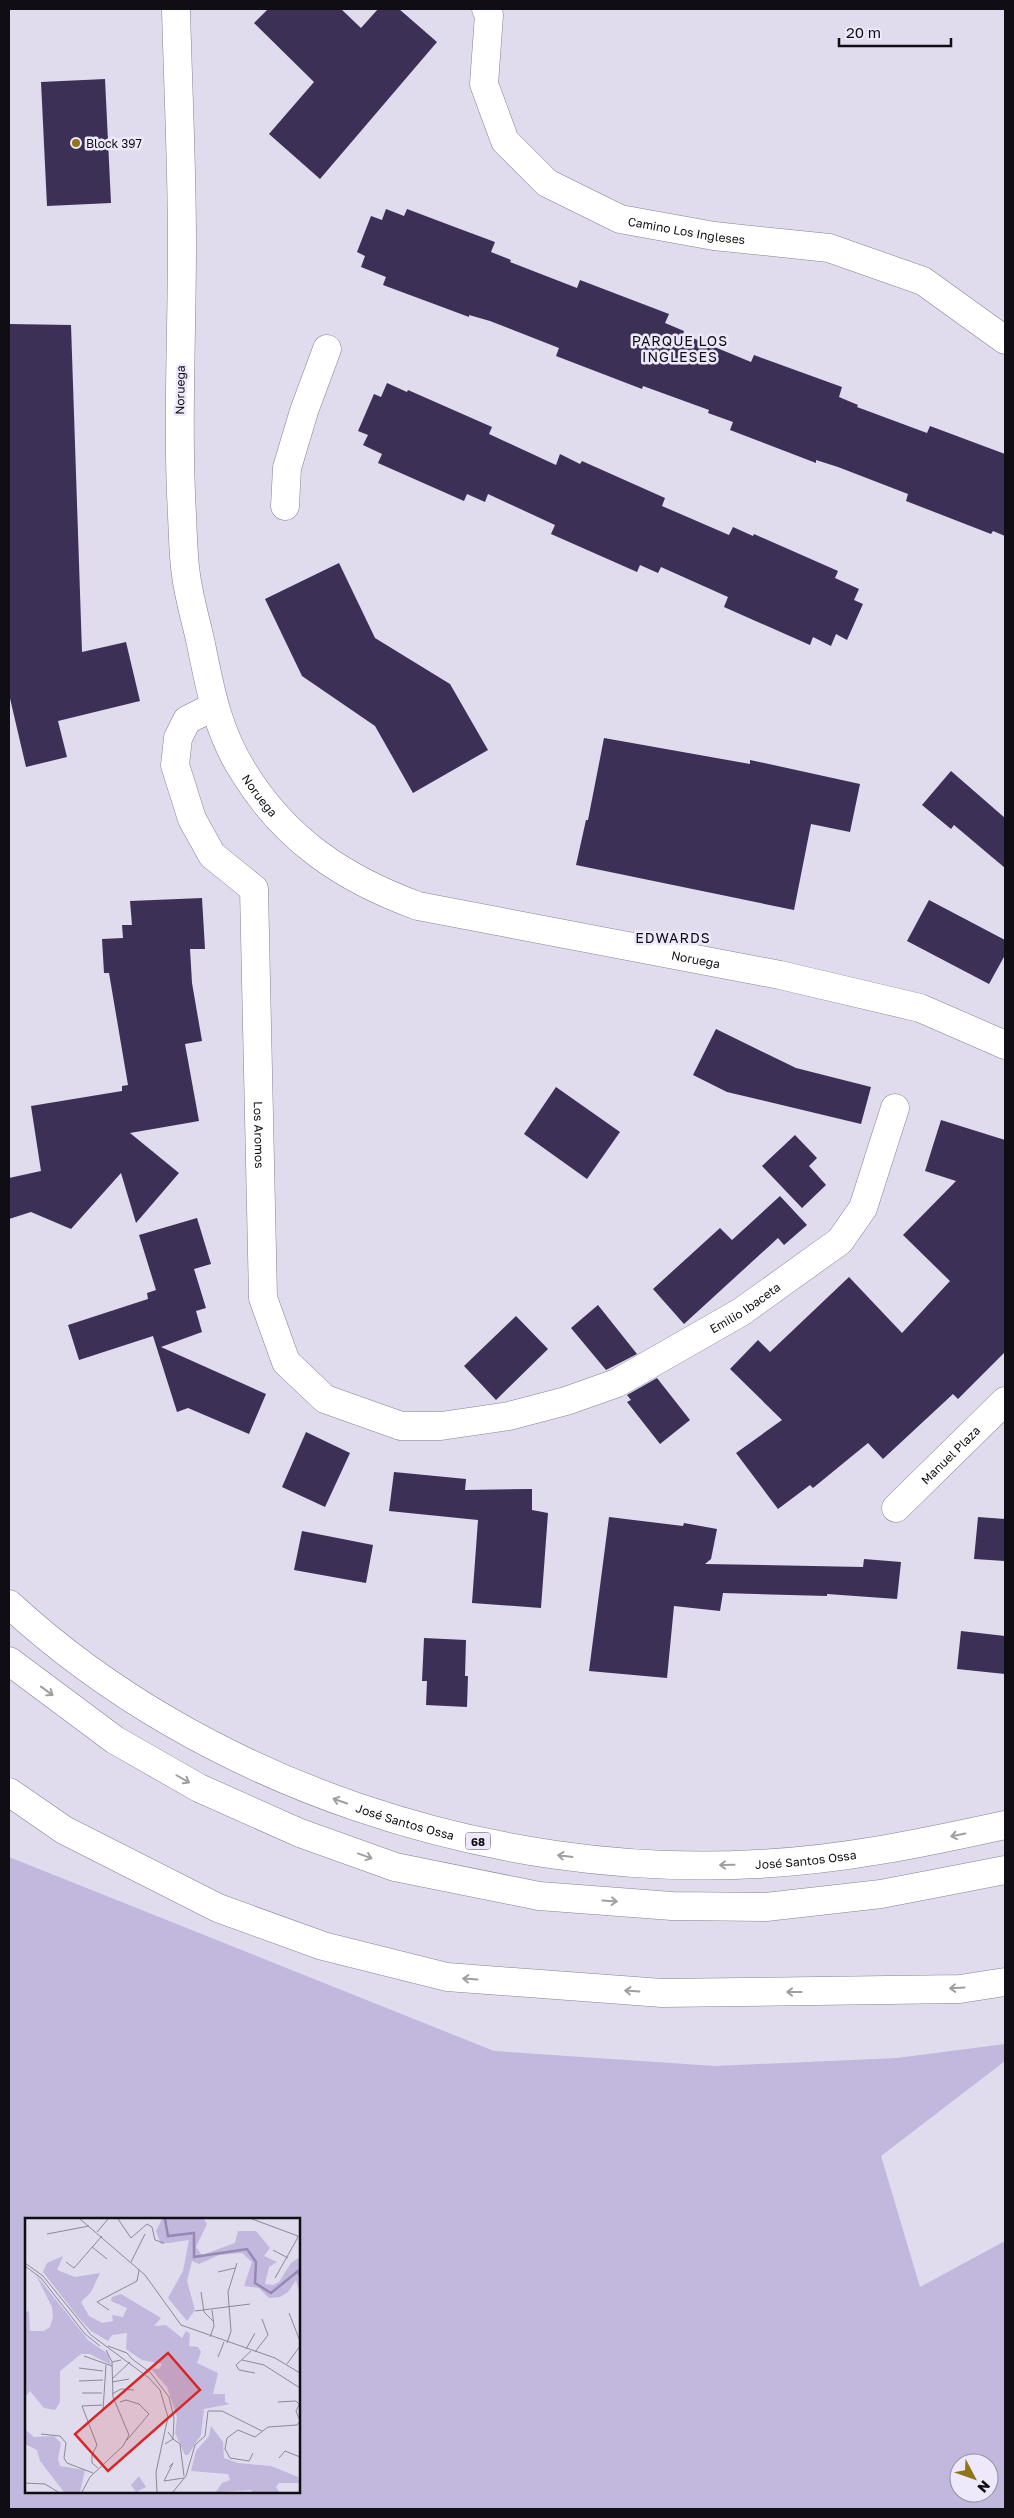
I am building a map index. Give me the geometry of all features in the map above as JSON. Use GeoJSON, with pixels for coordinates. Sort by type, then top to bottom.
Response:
{"type":"FeatureCollection","features":[{"type":"Feature","properties":{"kind":"main road","name":"Noruega"},"geometry":{"type":"LineString","coordinates":[[176,9],[182,243],[180,480],[186,576],[213,706],[226,739],[242,771],[264,802],[289,830],[317,855],[349,876],[382,893],[418,906],[454,915],[780,975],[920,1008],[1005,1044]]}},
{"type":"Feature","properties":{"kind":"main road","name":"Camino Los Ingleses"},"geometry":{"type":"LineString","coordinates":[[486,9],[489,14],[484,84],[506,141],[547,183],[620,219],[714,236],[829,248],[923,281],[1005,340]]}},
{"type":"Feature","properties":{"kind":"main road"},"geometry":{"type":"LineString","coordinates":[[286,506],[287,468],[304,411],[327,349]]}},
{"type":"Feature","properties":{"kind":"main road","name":"Los Aromos"},"geometry":{"type":"LineString","coordinates":[[213,706],[187,720],[178,738],[175,765],[192,819],[212,855],[254,889],[263,1298],[286,1362],[325,1399],[400,1426],[441,1426],[509,1416]]}},
{"type":"Feature","properties":{"kind":"main road","name":"Emilio Ibaceta"},"geometry":{"type":"LineString","coordinates":[[509,1416],[566,1401],[617,1383],[741,1312],[840,1241],[863,1208],[895,1108]]}},
{"type":"Feature","properties":{"kind":"main road","name":"Manuel Plaza"},"geometry":{"type":"LineString","coordinates":[[896,1508],[1005,1401]]}},
{"type":"Feature","properties":{"kind":"main road","name":"José Santos Ossa"},"geometry":{"type":"LineString","coordinates":[[9,1604],[80,1662],[132,1697],[200,1738],[256,1766],[321,1794],[391,1818],[463,1838],[535,1852],[609,1862],[682,1866],[747,1865],[831,1858],[904,1847],[1005,1825]]}},
{"type":"Feature","properties":{"kind":"main road"},"geometry":{"type":"LineString","coordinates":[[9,1661],[115,1740],[199,1788],[300,1833],[394,1867],[539,1896],[672,1906],[757,1907],[881,1894],[1005,1870]]}},
{"type":"Feature","properties":{"kind":"main road"},"geometry":{"type":"LineString","coordinates":[[9,1792],[64,1830],[218,1908],[323,1946],[447,1977],[662,1993],[960,1989],[1005,1982]]}},
{"type":"Feature","properties":{"kind":"shaded area"},"geometry":{"type":"Polygon","coordinates":[[[9,1857],[494,2051],[715,2066],[897,2058],[1005,2044],[1005,2061],[881,2156],[920,2287],[1005,2241],[1005,2509],[9,2509],[9,1857]]]}},
{"type":"Feature","properties":{"kind":"building"},"geometry":{"type":"Polygon","coordinates":[[[268,9],[341,9],[361,28],[378,9],[399,9],[437,42],[320,179],[269,134],[314,82],[254,23],[268,9]]]}},
{"type":"Feature","properties":{"kind":"building","name":"Block 397"},"geometry":{"type":"Polygon","coordinates":[[[105,79],[111,203],[47,206],[41,82],[105,79]]]}},
{"type":"Feature","properties":{"kind":"building"},"geometry":{"type":"Polygon","coordinates":[[[386,209],[404,216],[407,209],[495,242],[491,252],[511,260],[510,262],[577,288],[580,280],[669,314],[665,323],[684,331],[683,334],[751,362],[754,355],[842,387],[839,397],[858,405],[857,407],[927,433],[930,426],[1005,454],[1005,536],[993,531],[991,534],[906,501],[908,494],[838,467],[816,460],[816,463],[730,430],[733,422],[708,413],[709,410],[643,386],[642,389],[556,356],[559,348],[490,321],[469,315],[469,317],[383,285],[386,277],[361,267],[365,256],[357,252],[371,216],[382,220],[386,209]]]}},
{"type":"Feature","properties":{"kind":"building"},"geometry":{"type":"Polygon","coordinates":[[[9,324],[71,325],[82,652],[126,642],[140,701],[58,721],[67,757],[26,767],[9,694],[9,324]]]}},
{"type":"Feature","properties":{"kind":"building"},"geometry":{"type":"Polygon","coordinates":[[[387,383],[407,392],[408,390],[492,427],[489,434],[556,465],[560,454],[580,464],[582,461],[665,498],[662,506],[729,535],[733,527],[753,536],[754,534],[838,571],[835,578],[859,589],[854,600],[863,604],[847,640],[836,634],[831,646],[813,637],[810,645],[724,607],[728,597],[661,567],[658,573],[640,565],[637,572],[551,534],[555,525],[488,494],[485,502],[467,494],[464,501],[378,463],[382,454],[363,445],[368,435],[358,431],[374,394],[381,397],[387,383]]]}},
{"type":"Feature","properties":{"kind":"building"},"geometry":{"type":"Polygon","coordinates":[[[339,563],[375,638],[450,684],[488,750],[413,793],[375,726],[302,676],[265,599],[339,563]]]}},
{"type":"Feature","properties":{"kind":"building"},"geometry":{"type":"Polygon","coordinates":[[[604,738],[750,764],[750,760],[860,784],[850,832],[811,824],[794,910],[576,865],[586,820],[588,820],[604,738]]]}},
{"type":"Feature","properties":{"kind":"building"},"geometry":{"type":"Polygon","coordinates":[[[951,771],[1005,818],[1005,868],[954,825],[951,829],[922,805],[951,771]]]}},
{"type":"Feature","properties":{"kind":"building"},"geometry":{"type":"Polygon","coordinates":[[[202,898],[205,949],[190,949],[192,983],[202,1041],[185,1044],[199,1121],[130,1133],[179,1173],[136,1223],[121,1173],[71,1229],[31,1212],[9,1219],[9,1178],[41,1171],[31,1106],[122,1091],[122,1086],[128,1085],[109,973],[104,973],[102,939],[123,938],[122,925],[132,925],[130,901],[202,898]]]}},
{"type":"Feature","properties":{"kind":"building"},"geometry":{"type":"Polygon","coordinates":[[[929,900],[1005,940],[1005,955],[989,984],[907,941],[929,900]]]}},
{"type":"Feature","properties":{"kind":"building"},"geometry":{"type":"Polygon","coordinates":[[[716,1029],[796,1068],[871,1087],[861,1124],[727,1092],[693,1075],[716,1029]]]}},
{"type":"Feature","properties":{"kind":"building"},"geometry":{"type":"Polygon","coordinates":[[[556,1087],[620,1132],[587,1179],[524,1134],[556,1087]]]}},
{"type":"Feature","properties":{"kind":"building"},"geometry":{"type":"Polygon","coordinates":[[[941,1120],[1005,1140],[1005,1352],[958,1399],[953,1394],[883,1459],[868,1443],[813,1488],[810,1485],[778,1509],[736,1453],[782,1420],[730,1369],[758,1340],[770,1352],[849,1277],[902,1333],[950,1281],[903,1235],[956,1181],[925,1171],[941,1120]]]}},
{"type":"Feature","properties":{"kind":"building"},"geometry":{"type":"Polygon","coordinates":[[[795,1135],[817,1158],[809,1166],[826,1185],[802,1208],[762,1166],[795,1135]]]}},
{"type":"Feature","properties":{"kind":"building"},"geometry":{"type":"Polygon","coordinates":[[[780,1196],[807,1225],[784,1245],[778,1238],[684,1324],[653,1289],[720,1228],[732,1240],[780,1196]]]}},
{"type":"Feature","properties":{"kind":"building"},"geometry":{"type":"Polygon","coordinates":[[[197,1218],[211,1264],[194,1269],[206,1308],[196,1311],[202,1332],[161,1347],[266,1394],[249,1434],[188,1408],[177,1412],[153,1336],[79,1360],[68,1325],[148,1299],[147,1293],[156,1290],[139,1235],[197,1218]]]}},
{"type":"Feature","properties":{"kind":"building"},"geometry":{"type":"Polygon","coordinates":[[[598,1305],[637,1354],[606,1370],[571,1328],[598,1305]]]}},
{"type":"Feature","properties":{"kind":"building"},"geometry":{"type":"Polygon","coordinates":[[[516,1316],[548,1349],[496,1400],[464,1366],[516,1316]]]}},
{"type":"Feature","properties":{"kind":"building"},"geometry":{"type":"Polygon","coordinates":[[[657,1378],[690,1420],[660,1444],[627,1402],[631,1400],[627,1395],[657,1378]]]}},
{"type":"Feature","properties":{"kind":"building"},"geometry":{"type":"Polygon","coordinates":[[[306,1432],[350,1453],[325,1507],[282,1487],[306,1432]]]}},
{"type":"Feature","properties":{"kind":"building"},"geometry":{"type":"Polygon","coordinates":[[[394,1472],[466,1479],[465,1490],[532,1489],[532,1510],[548,1513],[541,1608],[472,1603],[478,1520],[389,1511],[394,1472]]]}},
{"type":"Feature","properties":{"kind":"building"},"geometry":{"type":"Polygon","coordinates":[[[609,1517],[683,1526],[684,1523],[717,1529],[711,1559],[705,1564],[863,1567],[864,1559],[901,1562],[897,1599],[827,1594],[827,1596],[723,1593],[720,1611],[674,1606],[667,1678],[589,1671],[609,1517]]]}},
{"type":"Feature","properties":{"kind":"building"},"geometry":{"type":"Polygon","coordinates":[[[978,1517],[1005,1519],[1005,1561],[974,1559],[978,1517]]]}},
{"type":"Feature","properties":{"kind":"building"},"geometry":{"type":"Polygon","coordinates":[[[302,1531],[373,1545],[366,1583],[294,1570],[302,1531]]]}},
{"type":"Feature","properties":{"kind":"building"},"geometry":{"type":"Polygon","coordinates":[[[961,1631],[1005,1636],[1005,1674],[957,1669],[961,1631]]]}},
{"type":"Feature","properties":{"kind":"building"},"geometry":{"type":"Polygon","coordinates":[[[424,1638],[466,1640],[465,1676],[468,1676],[467,1707],[426,1705],[427,1681],[422,1681],[424,1638]]]}},
{"type":"Feature","properties":{"kind":"place","name":"Block 397"},"geometry":{"type":"Point","coordinates":[76,143]}},
{"type":"Feature","properties":{"kind":"district","name":"PARQUE LOS INGLESES"},"geometry":{"type":"Point","coordinates":[680,348]}},
{"type":"Feature","properties":{"kind":"district","name":"EDWARDS"},"geometry":{"type":"Point","coordinates":[673,937]}}]}
